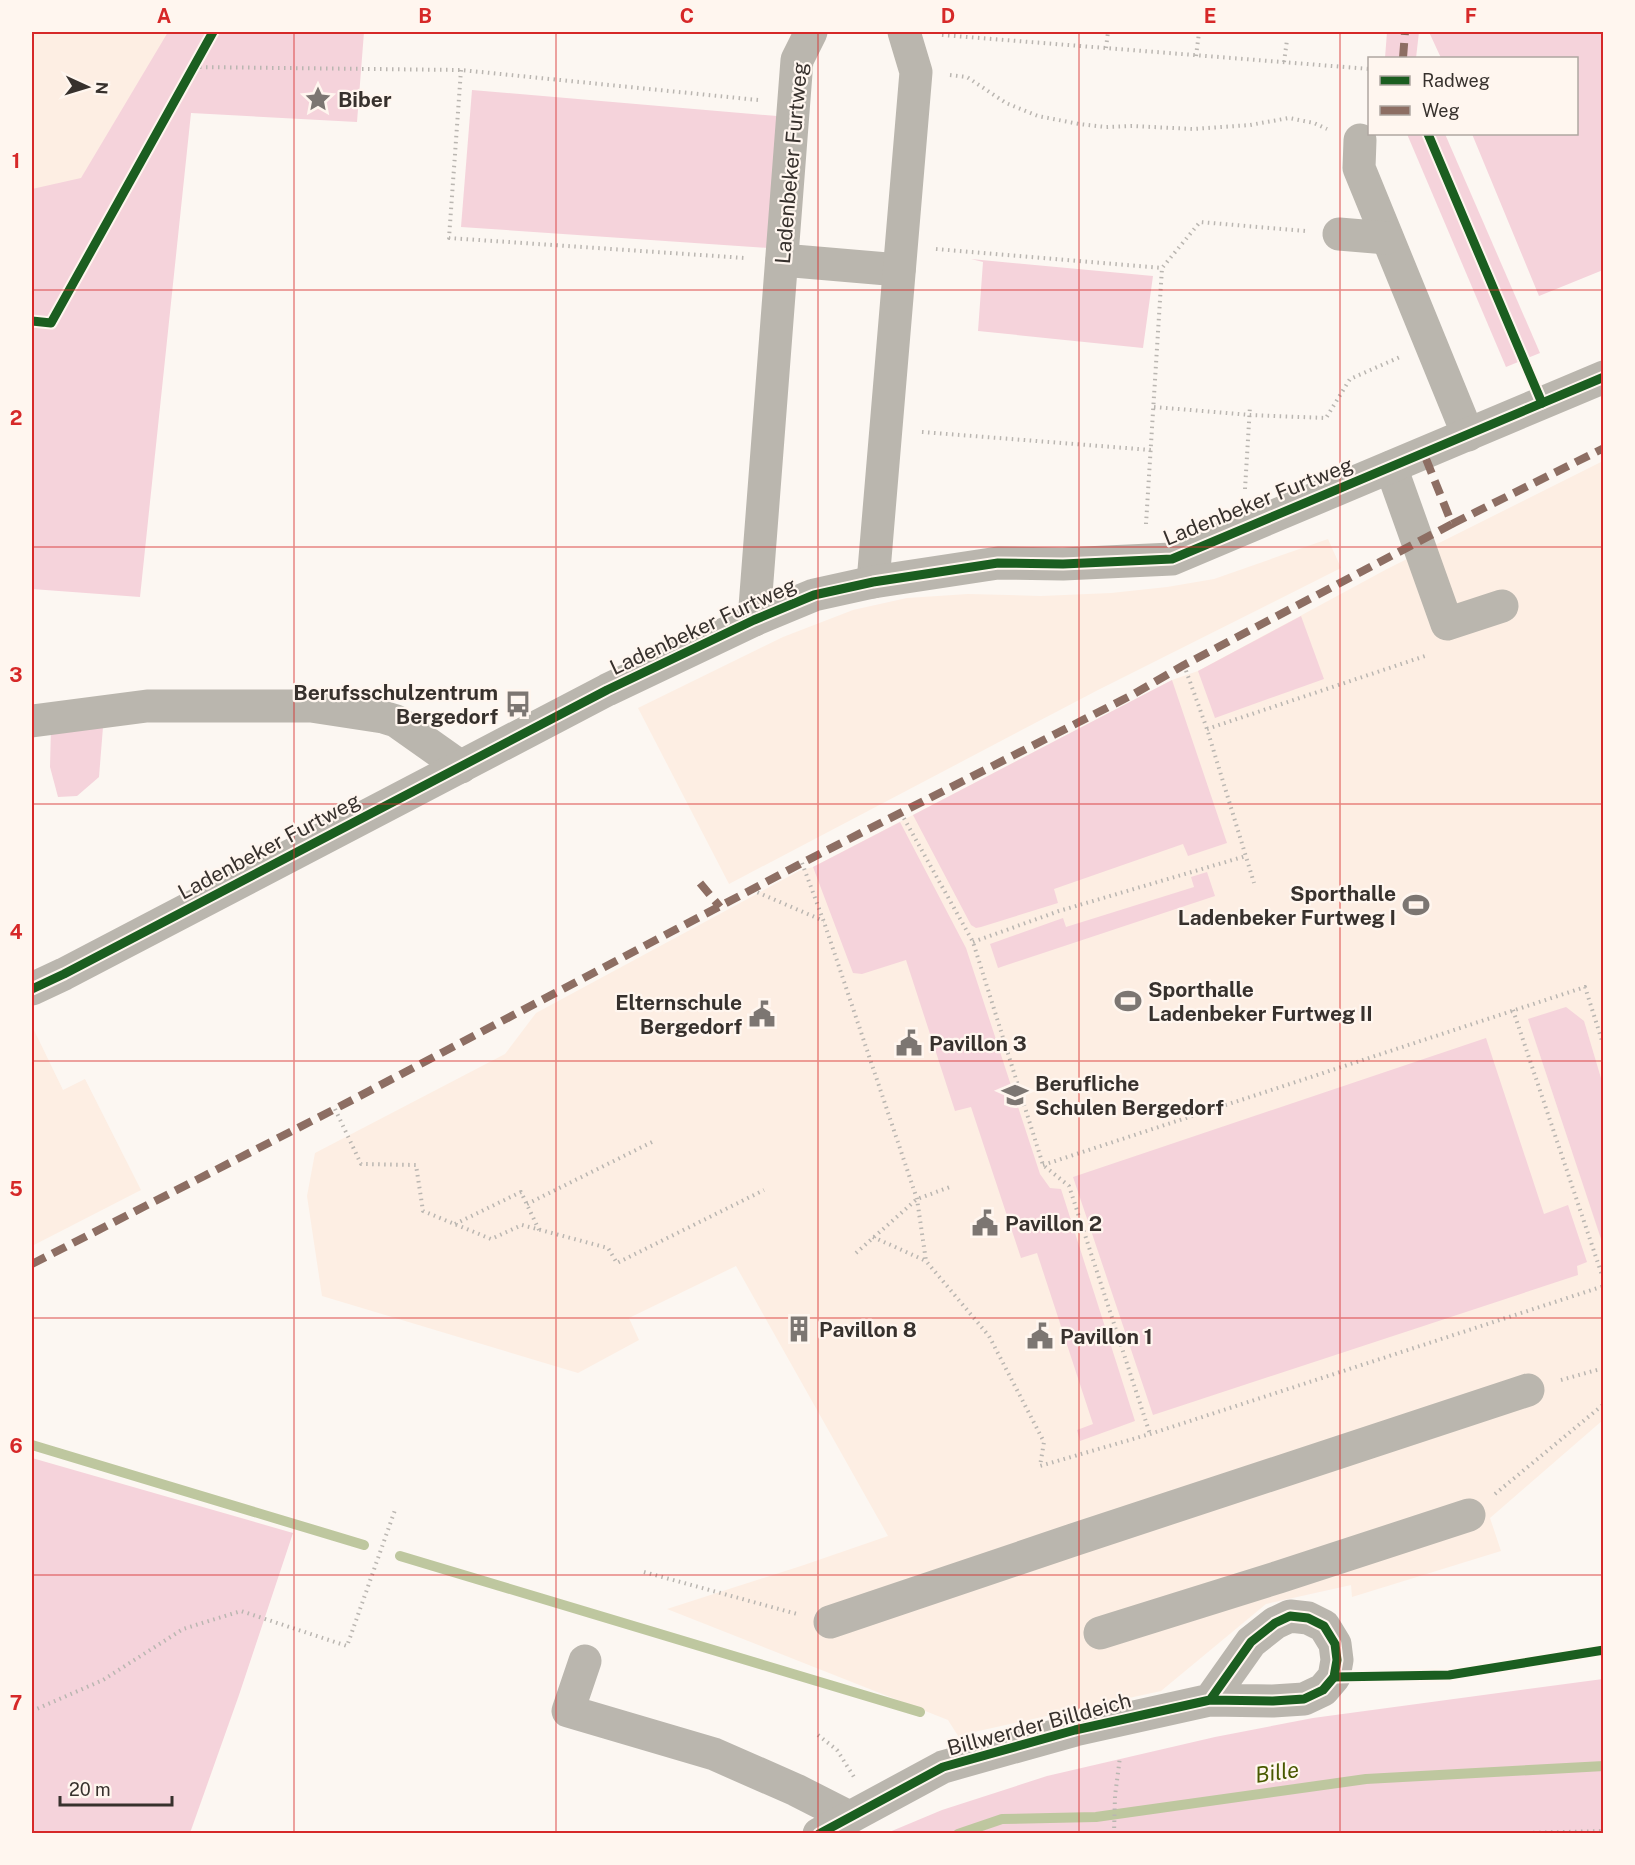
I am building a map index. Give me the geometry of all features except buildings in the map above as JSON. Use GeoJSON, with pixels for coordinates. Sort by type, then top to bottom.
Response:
{"type":"FeatureCollection","features":[{"type":"Feature","properties":{"kind":"street","name":"Ladenbeker Furtweg"},"geometry":{"type":"LineString","coordinates":[[754,620],[797,60],[811,32]]}},
{"type":"Feature","properties":{"kind":"street"},"geometry":{"type":"LineString","coordinates":[[873,582],[916,72],[905,32]]}},
{"type":"Feature","properties":{"kind":"street"},"geometry":{"type":"LineString","coordinates":[[1345,136],[1468,435]]}},
{"type":"Feature","properties":{"kind":"street"},"geometry":{"type":"LineString","coordinates":[[1339,234],[1387,238]]}},
{"type":"Feature","properties":{"kind":"street"},"geometry":{"type":"LineString","coordinates":[[782,260],[900,258]]}},
{"type":"Feature","properties":{"kind":"street","name":"Ladenbeker Furtweg"},"geometry":{"type":"LineString","coordinates":[[32,989],[607,690],[754,620],[814,595],[873,582],[998,563],[1063,564],[1172,559],[1604,377]]}},
{"type":"Feature","properties":{"kind":"street"},"geometry":{"type":"LineString","coordinates":[[1392,467],[1447,624],[1502,606]]}},
{"type":"Feature","properties":{"kind":"street"},"geometry":{"type":"LineString","coordinates":[[32,721],[147,706],[310,706],[396,721],[461,767]]}},
{"type":"Feature","properties":{"kind":"street"},"geometry":{"type":"LineString","coordinates":[[830,1623],[1528,1390]]}},
{"type":"Feature","properties":{"kind":"street"},"geometry":{"type":"LineString","coordinates":[[1100,1633],[1468,1515]]}},
{"type":"Feature","properties":{"kind":"street"},"geometry":{"type":"LineString","coordinates":[[1210,1700],[1251,1642],[1275,1623],[1290,1616],[1279,1577]]}},
{"type":"Feature","properties":{"kind":"street","name":"Billwerder Billdeich"},"geometry":{"type":"LineString","coordinates":[[819,1833],[943,1767],[1075,1730],[1210,1700],[1304,1699],[1323,1690],[1334,1677],[1337,1660],[1335,1644],[1324,1626],[1308,1618],[1290,1616]]}},
{"type":"Feature","properties":{"kind":"street"},"geometry":{"type":"LineString","coordinates":[[585,1661],[568,1711],[714,1754],[796,1790],[860,1812]]}},
{"type":"Feature","properties":{"kind":"path"},"geometry":{"type":"LineString","coordinates":[[905,32],[1368,69]]}},
{"type":"Feature","properties":{"kind":"path"},"geometry":{"type":"LineString","coordinates":[[1106,48],[1108,32]]}},
{"type":"Feature","properties":{"kind":"path"},"geometry":{"type":"LineString","coordinates":[[1196,56],[1198,33]]}},
{"type":"Feature","properties":{"kind":"path"},"geometry":{"type":"LineString","coordinates":[[1284,62],[1287,40]]}},
{"type":"Feature","properties":{"kind":"path"},"geometry":{"type":"LineString","coordinates":[[194,67],[461,70],[794,104]]}},
{"type":"Feature","properties":{"kind":"path"},"geometry":{"type":"LineString","coordinates":[[461,70],[449,238],[782,260]]}},
{"type":"Feature","properties":{"kind":"path"},"geometry":{"type":"LineString","coordinates":[[916,72],[967,77],[1006,103],[1038,116],[1079,124],[1106,127],[1193,129],[1250,125],[1289,118],[1322,125],[1345,136]]}},
{"type":"Feature","properties":{"kind":"path"},"geometry":{"type":"LineString","coordinates":[[1144,560],[1162,268],[1200,222],[1339,234]]}},
{"type":"Feature","properties":{"kind":"path"},"geometry":{"type":"LineString","coordinates":[[900,258],[1162,268]]}},
{"type":"Feature","properties":{"kind":"path"},"geometry":{"type":"LineString","coordinates":[[1154,407],[1250,415],[1326,418],[1350,379],[1431,342]]}},
{"type":"Feature","properties":{"kind":"path"},"geometry":{"type":"LineString","coordinates":[[1242,529],[1250,406]]}},
{"type":"Feature","properties":{"kind":"path"},"geometry":{"type":"LineString","coordinates":[[886,429],[1151,450]]}},
{"type":"Feature","properties":{"kind":"path"},"geometry":{"type":"LineString","coordinates":[[1207,729],[1437,652],[1447,624]]}},
{"type":"Feature","properties":{"kind":"path"},"geometry":{"type":"LineString","coordinates":[[1184,665],[1207,729],[1254,883]]}},
{"type":"Feature","properties":{"kind":"path"},"geometry":{"type":"LineString","coordinates":[[901,813],[973,942],[1043,1165],[1069,1186],[1150,1434]]}},
{"type":"Feature","properties":{"kind":"path"},"geometry":{"type":"LineString","coordinates":[[973,942],[1059,911],[1246,855]]}},
{"type":"Feature","properties":{"kind":"path"},"geometry":{"type":"LineString","coordinates":[[802,863],[917,1198],[926,1261]]}},
{"type":"Feature","properties":{"kind":"path"},"geometry":{"type":"LineString","coordinates":[[752,891],[824,922]]}},
{"type":"Feature","properties":{"kind":"path"},"geometry":{"type":"LineString","coordinates":[[1043,1165],[1585,987],[1604,1047]]}},
{"type":"Feature","properties":{"kind":"path"},"geometry":{"type":"LineString","coordinates":[[1513,1010],[1604,1281]]}},
{"type":"Feature","properties":{"kind":"path"},"geometry":{"type":"LineString","coordinates":[[335,1109],[362,1164],[416,1165],[423,1210],[491,1239],[522,1225],[608,1248],[616,1263],[765,1191]]}},
{"type":"Feature","properties":{"kind":"path"},"geometry":{"type":"LineString","coordinates":[[526,1204],[654,1142]]}},
{"type":"Feature","properties":{"kind":"path"},"geometry":{"type":"LineString","coordinates":[[856,1253],[917,1198],[950,1187]]}},
{"type":"Feature","properties":{"kind":"path"},"geometry":{"type":"LineString","coordinates":[[454,1224],[520,1192],[539,1230]]}},
{"type":"Feature","properties":{"kind":"path"},"geometry":{"type":"LineString","coordinates":[[873,1238],[926,1261],[990,1336],[1044,1442],[1040,1466],[1150,1434],[1604,1286]]}},
{"type":"Feature","properties":{"kind":"path"},"geometry":{"type":"LineString","coordinates":[[1528,1390],[1604,1368]]}},
{"type":"Feature","properties":{"kind":"path"},"geometry":{"type":"LineString","coordinates":[[1468,1515],[1604,1404]]}},
{"type":"Feature","properties":{"kind":"path"},"geometry":{"type":"LineString","coordinates":[[32,1711],[103,1680],[183,1629],[241,1611],[346,1646],[395,1510]]}},
{"type":"Feature","properties":{"kind":"path"},"geometry":{"type":"LineString","coordinates":[[644,1572],[830,1623]]}},
{"type":"Feature","properties":{"kind":"path"},"geometry":{"type":"LineString","coordinates":[[818,1736],[837,1750],[860,1812]]}},
{"type":"Feature","properties":{"kind":"path"},"geometry":{"type":"LineString","coordinates":[[1114,1796],[1114,1833]]}},
{"type":"Feature","properties":{"kind":"path"},"geometry":{"type":"LineString","coordinates":[[1485,1833],[1604,1831]]}},
{"type":"Feature","properties":{"kind":"shaded area"},"geometry":{"type":"Polygon","coordinates":[[[32,32],[177,32],[32,293],[32,32]]]}},
{"type":"Feature","properties":{"kind":"shaded area"},"geometry":{"type":"Polygon","coordinates":[[[168,32],[364,32],[357,122],[191,113],[140,597],[32,589],[32,189],[81,178],[168,32]]]}},
{"type":"Feature","properties":{"kind":"shaded area"},"geometry":{"type":"Polygon","coordinates":[[[1387,32],[1419,32],[1416,57],[1385,57],[1387,32]]]}},
{"type":"Feature","properties":{"kind":"shaded area"},"geometry":{"type":"Polygon","coordinates":[[[1429,32],[1603,32],[1603,270],[1539,296],[1472,135],[1578,135],[1578,57],[1441,57],[1429,32]]]}},
{"type":"Feature","properties":{"kind":"shaded area"},"geometry":{"type":"Polygon","coordinates":[[[472,90],[777,116],[768,248],[461,227],[472,90]]]}},
{"type":"Feature","properties":{"kind":"shaded area"},"geometry":{"type":"Polygon","coordinates":[[[1407,135],[1445,135],[1540,353],[1506,367],[1407,135]]]}},
{"type":"Feature","properties":{"kind":"shaded area"},"geometry":{"type":"Polygon","coordinates":[[[971,259],[1153,276],[1143,348],[978,331],[983,262],[971,259]]]}},
{"type":"Feature","properties":{"kind":"shaded area","name":"Berufliche Schulen Bergedorf"},"geometry":{"type":"Polygon","coordinates":[[[1603,461],[1603,1420],[1490,1518],[1501,1551],[1352,1597],[1351,1585],[1266,1604],[1161,1691],[974,1732],[960,1739],[948,1720],[667,1609],[888,1536],[736,1266],[629,1318],[639,1340],[578,1373],[322,1296],[307,1196],[315,1153],[505,1054],[536,1013],[799,871],[813,867],[1172,680],[1198,671],[1387,569],[1603,461]]]}},
{"type":"Feature","properties":{"kind":"shaded area"},"geometry":{"type":"Polygon","coordinates":[[[1328,539],[1341,568],[1098,690],[729,884],[638,708],[783,637],[853,610],[907,598],[968,594],[1041,596],[1111,593],[1167,587],[1214,579],[1328,539]]]}},
{"type":"Feature","properties":{"kind":"shaded area"},"geometry":{"type":"Polygon","coordinates":[[[1301,616],[1324,679],[1215,718],[1198,671],[1301,616]]]}},
{"type":"Feature","properties":{"kind":"shaded area"},"geometry":{"type":"Polygon","coordinates":[[[1172,680],[1227,843],[1188,856],[1183,844],[1054,889],[1058,903],[981,927],[976,928],[971,925],[913,815],[1172,680]]]}},
{"type":"Feature","properties":{"kind":"shaded area"},"geometry":{"type":"Polygon","coordinates":[[[51,727],[103,727],[99,777],[77,796],[58,797],[50,767],[51,727]]]}},
{"type":"Feature","properties":{"kind":"shaded area"},"geometry":{"type":"Polygon","coordinates":[[[900,822],[966,948],[1040,1174],[1050,1188],[1061,1189],[1135,1421],[1080,1441],[1077,1430],[1093,1424],[1037,1253],[1021,1258],[971,1107],[955,1111],[906,960],[862,974],[853,973],[813,867],[900,822]]]}},
{"type":"Feature","properties":{"kind":"shaded area"},"geometry":{"type":"Polygon","coordinates":[[[1207,872],[1215,896],[998,968],[990,944],[1063,918],[1066,927],[1194,887],[1191,877],[1207,872]]]}},
{"type":"Feature","properties":{"kind":"shaded area"},"geometry":{"type":"Polygon","coordinates":[[[1566,1007],[1584,1021],[1603,1085],[1603,1245],[1528,1019],[1566,1007]]]}},
{"type":"Feature","properties":{"kind":"shaded area"},"geometry":{"type":"Polygon","coordinates":[[[32,1026],[63,1090],[85,1079],[141,1190],[32,1246],[32,1026]]]}},
{"type":"Feature","properties":{"kind":"shaded area"},"geometry":{"type":"Polygon","coordinates":[[[1486,1038],[1544,1214],[1568,1205],[1587,1262],[1577,1266],[1578,1275],[1153,1415],[1073,1177],[1486,1038]]]}},
{"type":"Feature","properties":{"kind":"shaded area"},"geometry":{"type":"Polygon","coordinates":[[[32,1458],[293,1533],[190,1833],[32,1833],[32,1458]]]}},
{"type":"Feature","properties":{"kind":"shaded area"},"geometry":{"type":"Polygon","coordinates":[[[1603,1679],[1603,1833],[887,1833],[942,1810],[1047,1776],[1215,1737],[1313,1718],[1603,1679]]]}},
{"type":"Feature","properties":{"kind":"waterway"},"geometry":{"type":"LineString","coordinates":[[32,1445],[364,1545]]}},
{"type":"Feature","properties":{"kind":"waterway"},"geometry":{"type":"LineString","coordinates":[[400,1556],[920,1712]]}},
{"type":"Feature","properties":{"kind":"waterway","name":"Bille"},"geometry":{"type":"LineString","coordinates":[[958,1834],[1002,1819],[1096,1817],[1366,1779],[1604,1766]]}},
{"type":"Feature","properties":{"kind":"marked path"},"geometry":{"type":"LineString","coordinates":[[1403,57],[1405,32]]}},
{"type":"Feature","properties":{"kind":"marked path"},"geometry":{"type":"LineString","coordinates":[[1452,524],[1604,448]]}},
{"type":"Feature","properties":{"kind":"marked path"},"geometry":{"type":"LineString","coordinates":[[32,1264],[335,1109],[802,863],[1132,695],[1184,665],[1452,524],[1424,454]]}},
{"type":"Feature","properties":{"kind":"marked path"},"geometry":{"type":"LineString","coordinates":[[700,883],[720,907]]}},
{"type":"Feature","properties":{"kind":"cycle path"},"geometry":{"type":"LineString","coordinates":[[32,321],[51,323],[213,32]]}},
{"type":"Feature","properties":{"kind":"cycle path"},"geometry":{"type":"LineString","coordinates":[[1428,135],[1542,403]]}},
{"type":"Feature","properties":{"kind":"cycle path"},"geometry":{"type":"LineString","coordinates":[[32,989],[607,690],[754,620],[814,595],[873,582],[998,563],[1063,564],[1172,559],[1604,377]]}},
{"type":"Feature","properties":{"kind":"cycle path"},"geometry":{"type":"LineString","coordinates":[[819,1834],[943,1767],[1075,1730],[1210,1700],[1304,1699],[1323,1690],[1334,1677],[1337,1660],[1335,1644],[1324,1626],[1308,1618],[1290,1616],[1275,1623],[1251,1642],[1210,1700]]}},
{"type":"Feature","properties":{"kind":"cycle path"},"geometry":{"type":"LineString","coordinates":[[1334,1677],[1449,1675],[1604,1650]]}},
{"type":"Feature","properties":{"kind":"place","name":"Biber"},"geometry":{"type":"Point","coordinates":[318,99]}},
{"type":"Feature","properties":{"kind":"place","name":"Berufsschulzentrum Bergedorf"},"geometry":{"type":"Point","coordinates":[518,704]}},
{"type":"Feature","properties":{"kind":"place","name":"Sporthalle Ladenbeker Furtweg I"},"geometry":{"type":"Point","coordinates":[1416,905]}},
{"type":"Feature","properties":{"kind":"place","name":"Sporthalle Ladenbeker Furtweg II"},"geometry":{"type":"Point","coordinates":[1128,1001]}},
{"type":"Feature","properties":{"kind":"place","name":"Elternschule Bergedorf"},"geometry":{"type":"Point","coordinates":[762,1014]}},
{"type":"Feature","properties":{"kind":"place","name":"Pavillon 3"},"geometry":{"type":"Point","coordinates":[909,1043]}},
{"type":"Feature","properties":{"kind":"place","name":"Berufliche Schulen Bergedorf"},"geometry":{"type":"Point","coordinates":[1015,1095]}},
{"type":"Feature","properties":{"kind":"place","name":"Pavillon 2"},"geometry":{"type":"Point","coordinates":[985,1223]}},
{"type":"Feature","properties":{"kind":"place","name":"Pavillon 8"},"geometry":{"type":"Point","coordinates":[799,1329]}},
{"type":"Feature","properties":{"kind":"place","name":"Pavillon 1"},"geometry":{"type":"Point","coordinates":[1040,1336]}}]}
